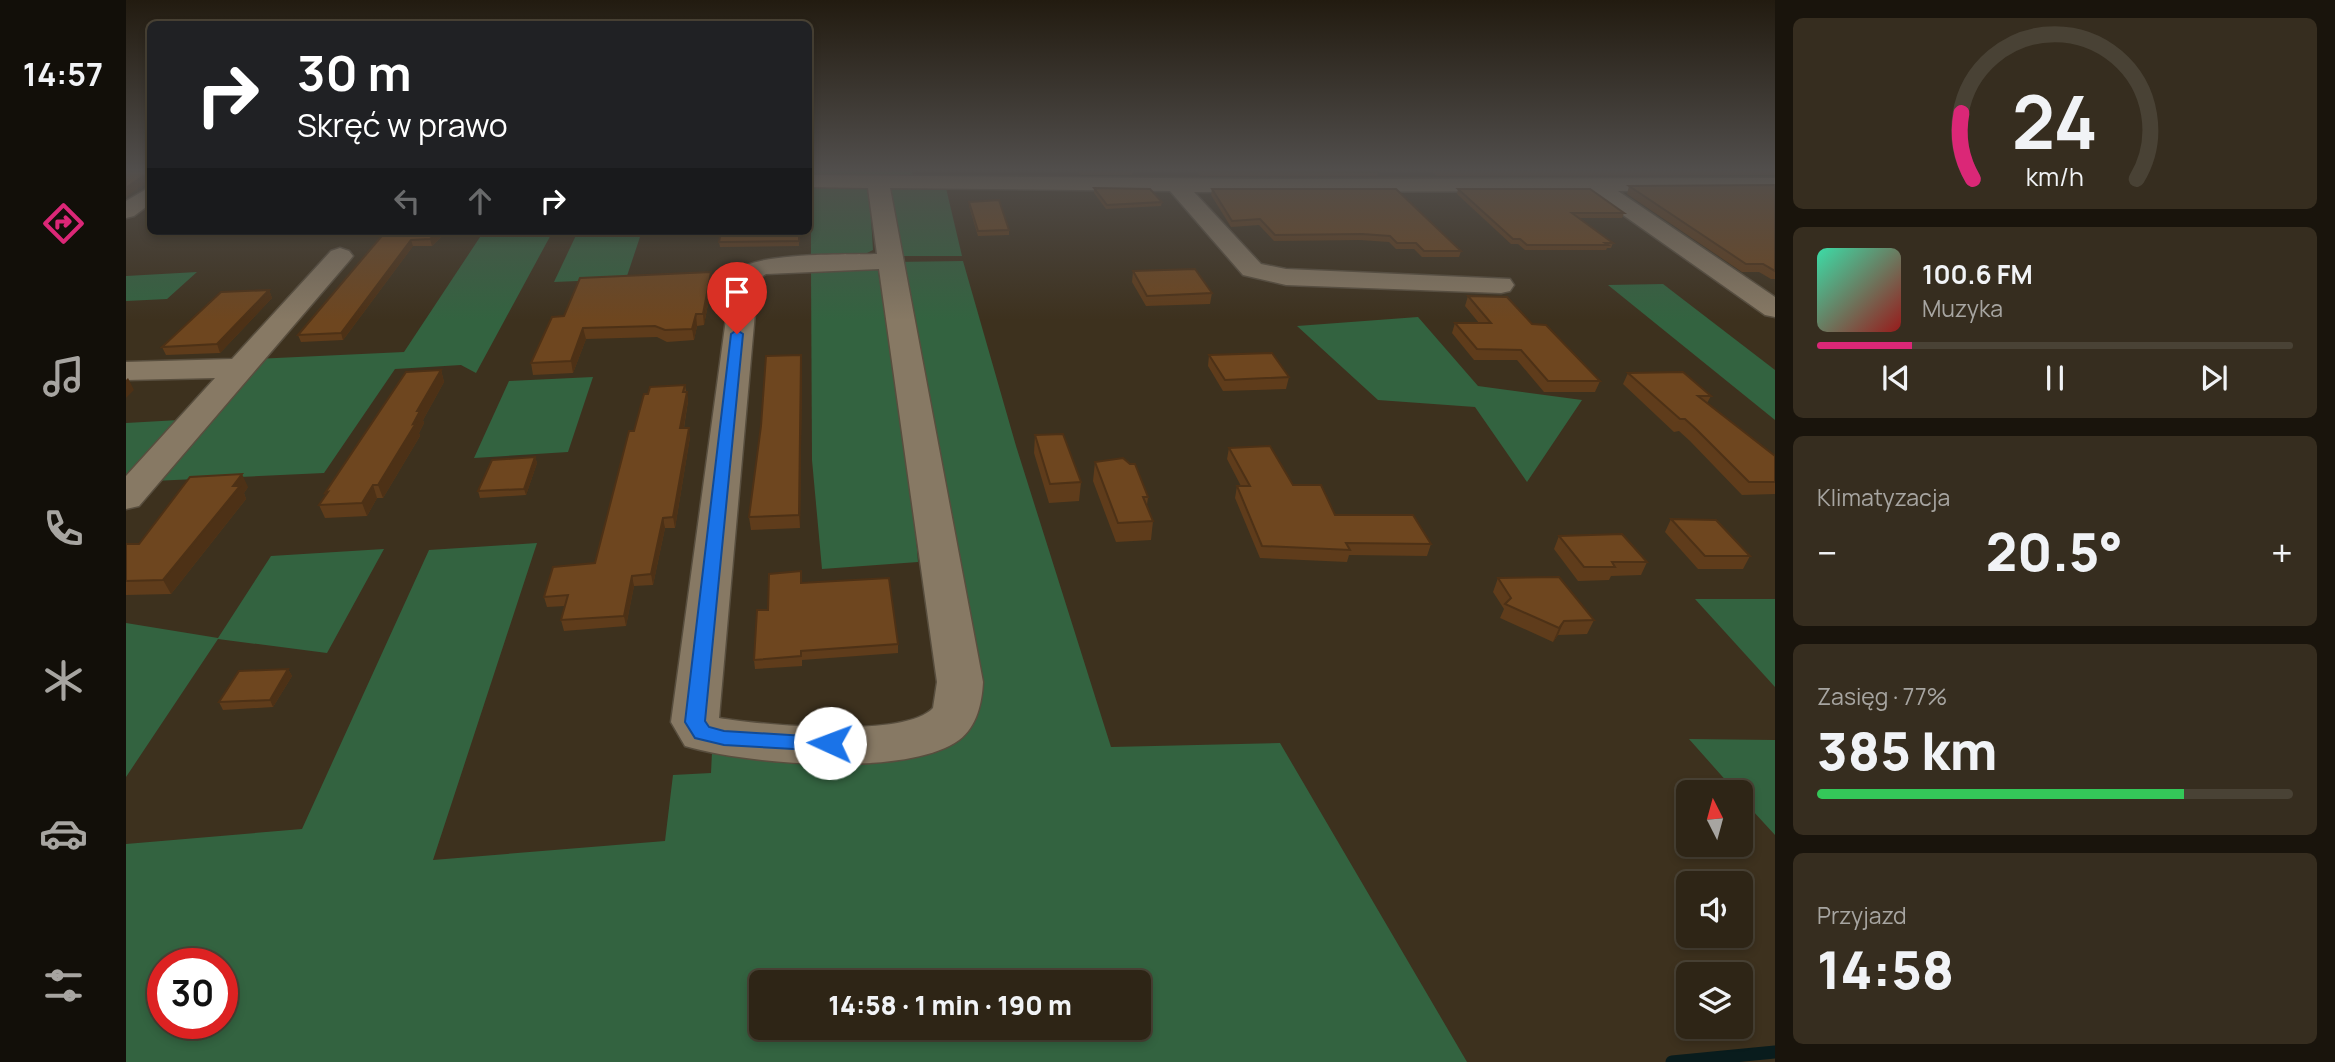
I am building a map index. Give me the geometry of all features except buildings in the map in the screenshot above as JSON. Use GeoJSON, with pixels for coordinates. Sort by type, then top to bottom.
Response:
{"type":"FeatureCollection","features":[{"type":"Feature","properties":{"kind":"street"},"geometry":{"type":"LineString","coordinates":[[884,221],[960,682],[954,715],[942,729],[926,737],[879,745],[724,738],[702,733],[695,722],[695,708],[745,275],[761,267],[890,261]]}},
{"type":"Feature","properties":{"kind":"street"},"geometry":{"type":"LineString","coordinates":[[1218,221],[1247,265],[1262,274],[1501,285]]}},
{"type":"Feature","properties":{"kind":"street"},"geometry":{"type":"LineString","coordinates":[[1646,221],[1775,309]]}},
{"type":"Feature","properties":{"kind":"street"},"geometry":{"type":"LineString","coordinates":[[126,498],[340,256]]}},
{"type":"Feature","properties":{"kind":"street"},"geometry":{"type":"LineString","coordinates":[[126,371],[240,368]]}},
{"type":"Feature","properties":{"kind":"green space"},"geometry":{"type":"Polygon","coordinates":[[[812,221],[871,221],[873,250],[861,256],[811,261],[812,221]]]}},
{"type":"Feature","properties":{"kind":"green space"},"geometry":{"type":"Polygon","coordinates":[[[893,221],[954,221],[962,256],[901,256],[893,221]]]}},
{"type":"Feature","properties":{"kind":"green space"},"geometry":{"type":"Polygon","coordinates":[[[481,235],[551,235],[476,373],[461,365],[395,369],[324,473],[153,481],[255,359],[404,352],[481,235]]]}},
{"type":"Feature","properties":{"kind":"green space"},"geometry":{"type":"Polygon","coordinates":[[[576,235],[641,235],[626,279],[554,282],[576,235]]]}},
{"type":"Feature","properties":{"kind":"green space"},"geometry":{"type":"Polygon","coordinates":[[[963,261],[1016,446],[1111,747],[1280,743],[1467,1062],[126,1062],[126,844],[302,829],[429,550],[537,543],[433,860],[665,841],[673,775],[711,773],[712,752],[966,721],[893,262],[963,261]]]}},
{"type":"Feature","properties":{"kind":"green space"},"geometry":{"type":"Polygon","coordinates":[[[877,264],[913,498],[918,562],[822,569],[812,460],[811,268],[877,264]]]}},
{"type":"Feature","properties":{"kind":"green space"},"geometry":{"type":"Polygon","coordinates":[[[197,272],[167,299],[126,301],[126,276],[197,272]]]}},
{"type":"Feature","properties":{"kind":"green space"},"geometry":{"type":"Polygon","coordinates":[[[1663,284],[1775,370],[1775,420],[1608,285],[1663,284]]]}},
{"type":"Feature","properties":{"kind":"green space"},"geometry":{"type":"Polygon","coordinates":[[[1418,317],[1478,386],[1582,400],[1527,482],[1475,407],[1378,400],[1297,326],[1418,317]]]}},
{"type":"Feature","properties":{"kind":"green space"},"geometry":{"type":"Polygon","coordinates":[[[593,377],[568,452],[474,458],[509,381],[593,377]]]}},
{"type":"Feature","properties":{"kind":"green space"},"geometry":{"type":"Polygon","coordinates":[[[179,420],[126,478],[126,423],[179,420]]]}},
{"type":"Feature","properties":{"kind":"green space"},"geometry":{"type":"Polygon","coordinates":[[[384,549],[327,653],[218,639],[126,777],[126,623],[218,638],[271,556],[384,549]]]}},
{"type":"Feature","properties":{"kind":"green space"},"geometry":{"type":"Polygon","coordinates":[[[1695,599],[1775,599],[1775,687],[1695,599]]]}},
{"type":"Feature","properties":{"kind":"green space"},"geometry":{"type":"Polygon","coordinates":[[[1689,739],[1775,740],[1775,835],[1754,812],[1754,780],[1725,780],[1689,739]]]}},
{"type":"Feature","properties":{"kind":"waterway"},"geometry":{"type":"LineString","coordinates":[[1672,1062],[1775,1052]]}},
{"type":"Feature","properties":{"kind":"route"},"geometry":{"type":"LineString","coordinates":[[737,334],[695,722],[702,733],[724,738],[830,743]]}}]}
